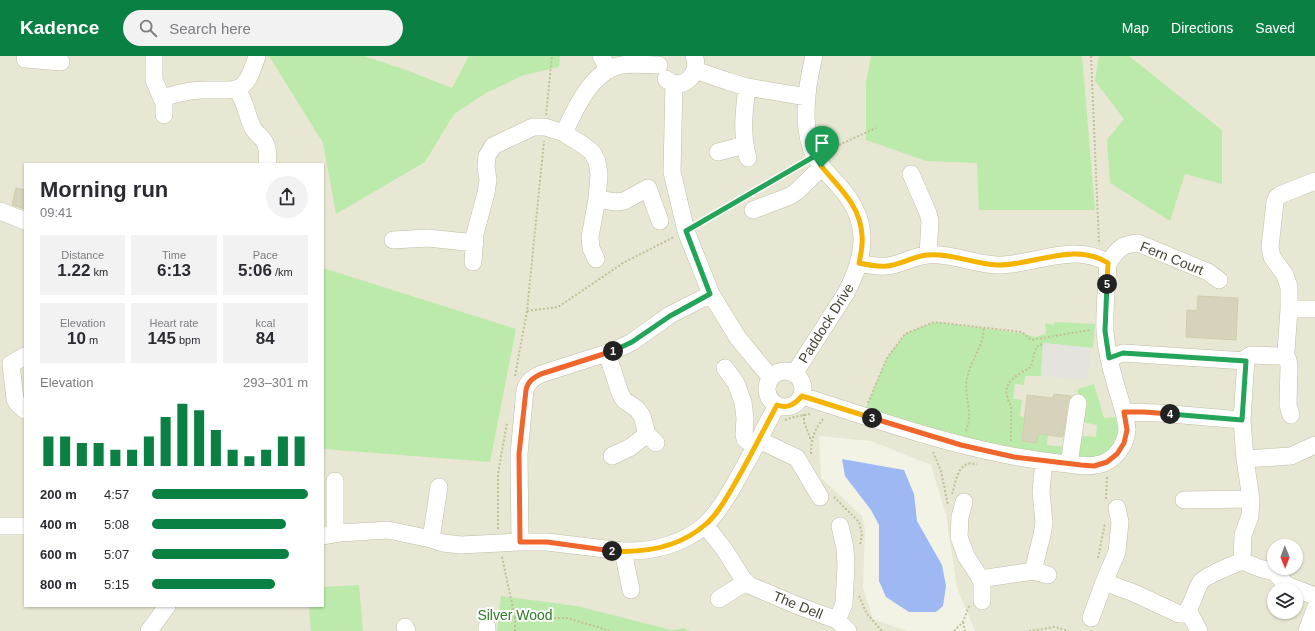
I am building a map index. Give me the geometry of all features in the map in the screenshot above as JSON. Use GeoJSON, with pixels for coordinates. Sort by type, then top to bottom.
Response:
{"type":"FeatureCollection","features":[{"type":"Feature","properties":{"kind":"street"},"geometry":{"type":"LineString","coordinates":[[154,58],[154,80],[163,106],[191,90],[237,90],[244,85],[252,74],[257,56]]}},
{"type":"Feature","properties":{"kind":"street","name":"Paddock Drive"},"geometry":{"type":"LineString","coordinates":[[794,374],[846,294],[853,280],[859,263],[862,236],[856,208],[819,161],[810,145],[806,114],[807,97],[814,56]]}},
{"type":"Feature","properties":{"kind":"street"},"geometry":{"type":"LineString","coordinates":[[24,59],[61,63]]}},
{"type":"Feature","properties":{"kind":"street"},"geometry":{"type":"LineString","coordinates":[[564,133],[580,100],[600,76],[605,63],[622,65],[660,60],[660,71],[663,77],[674,83],[685,82],[691,78],[694,63],[727,82],[747,87],[807,97]]}},
{"type":"Feature","properties":{"kind":"street"},"geometry":{"type":"LineString","coordinates":[[674,83],[672,172],[686,231],[710,294],[738,338],[771,378]]}},
{"type":"Feature","properties":{"kind":"street"},"geometry":{"type":"LineString","coordinates":[[718,152],[747,152],[744,107],[747,87]]}},
{"type":"Feature","properties":{"kind":"street"},"geometry":{"type":"LineString","coordinates":[[237,90],[242,96],[252,127],[265,141],[267,146],[267,163]]}},
{"type":"Feature","properties":{"kind":"street"},"geometry":{"type":"LineString","coordinates":[[473,262],[475,234],[488,180],[486,166],[487,156],[493,146],[533,127],[545,127],[564,133],[592,152],[597,161],[599,175],[597,199],[590,237],[591,248],[596,259]]}},
{"type":"Feature","properties":{"kind":"street"},"geometry":{"type":"LineString","coordinates":[[753,210],[790,196],[796,192],[819,161]]}},
{"type":"Feature","properties":{"kind":"street"},"geometry":{"type":"LineString","coordinates":[[911,174],[930,221],[928,255]]}},
{"type":"Feature","properties":{"kind":"street"},"geometry":{"type":"LineString","coordinates":[[1284,355],[1286,352],[1289,287],[1285,275],[1272,257],[1270,247],[1275,202],[1277,197],[1280,195],[1315,181]]}},
{"type":"Feature","properties":{"kind":"street"},"geometry":{"type":"LineString","coordinates":[[597,199],[616,202],[624,201],[648,188],[660,221]]}},
{"type":"Feature","properties":{"kind":"street"},"geometry":{"type":"LineString","coordinates":[[0,212],[24,221]]}},
{"type":"Feature","properties":{"kind":"street"},"geometry":{"type":"LineString","coordinates":[[393,240],[428,238],[475,243]]}},
{"type":"Feature","properties":{"kind":"street","name":"Fern Court"},"geometry":{"type":"LineString","coordinates":[[1103,260],[1121,247],[1138,243],[1208,272],[1219,280]]}},
{"type":"Feature","properties":{"kind":"street"},"geometry":{"type":"LineString","coordinates":[[802,396],[961,445],[1044,461],[1094,466],[1107,462],[1117,454],[1124,443],[1127,430],[1124,412],[1109,358],[1105,327],[1103,260],[1082,255],[1051,256],[1010,265],[996,265],[928,255],[913,257],[887,266],[859,263]]}},
{"type":"Feature","properties":{"kind":"street"},"geometry":{"type":"LineString","coordinates":[[520,542],[519,454],[527,384],[533,378],[541,374],[607,354],[632,342],[670,316],[710,294]]}},
{"type":"Feature","properties":{"kind":"street"},"geometry":{"type":"LineString","coordinates":[[1289,309],[1315,309]]}},
{"type":"Feature","properties":{"kind":"street"},"geometry":{"type":"LineString","coordinates":[[1109,358],[1123,353],[1246,361]]}},
{"type":"Feature","properties":{"kind":"street"},"geometry":{"type":"LineString","coordinates":[[607,354],[620,393],[624,400],[637,408],[651,439],[612,456]]}},
{"type":"Feature","properties":{"kind":"street"},"geometry":{"type":"LineString","coordinates":[[1242,561],[1243,535],[1250,516],[1251,500],[1242,420],[1246,361],[1248,356],[1251,355],[1284,355]]}},
{"type":"Feature","properties":{"kind":"street"},"geometry":{"type":"LineString","coordinates":[[1284,355],[1288,360],[1289,366],[1288,405],[1291,416]]}},
{"type":"Feature","properties":{"kind":"street"},"geometry":{"type":"LineString","coordinates":[[24,357],[11,364],[15,399],[24,409]]}},
{"type":"Feature","properties":{"kind":"street"},"geometry":{"type":"LineString","coordinates":[[725,368],[736,383],[743,402],[745,439],[797,458],[820,498]]}},
{"type":"Feature","properties":{"kind":"street"},"geometry":{"type":"LineString","coordinates":[[782,372],[790,372],[794,374],[800,379],[802,384],[802,396],[791,406],[785,407],[777,405],[768,395],[768,384],[771,378],[775,374],[782,372]]}},
{"type":"Feature","properties":{"kind":"street"},"geometry":{"type":"LineString","coordinates":[[1069,464],[1078,403]]}},
{"type":"Feature","properties":{"kind":"street"},"geometry":{"type":"LineString","coordinates":[[335,482],[329,535],[368,530],[388,530],[444,543],[461,545],[547,542],[623,551],[657,548],[674,544],[705,525],[716,513],[728,496],[777,405]]}},
{"type":"Feature","properties":{"kind":"street"},"geometry":{"type":"LineString","coordinates":[[1124,412],[1158,413],[1242,420]]}},
{"type":"Feature","properties":{"kind":"street"},"geometry":{"type":"LineString","coordinates":[[1246,459],[1291,456],[1315,445]]}},
{"type":"Feature","properties":{"kind":"street"},"geometry":{"type":"LineString","coordinates":[[980,579],[1040,573],[1044,523],[1041,491],[1044,461]]}},
{"type":"Feature","properties":{"kind":"street"},"geometry":{"type":"LineString","coordinates":[[431,539],[439,487]]}},
{"type":"Feature","properties":{"kind":"street"},"geometry":{"type":"LineString","coordinates":[[1184,500],[1251,500]]}},
{"type":"Feature","properties":{"kind":"street"},"geometry":{"type":"LineString","coordinates":[[964,502],[960,517],[959,537],[966,556],[982,583],[982,602]]}},
{"type":"Feature","properties":{"kind":"street"},"geometry":{"type":"LineString","coordinates":[[1091,618],[1116,552],[1120,522],[1112,504]]}},
{"type":"Feature","properties":{"kind":"street"},"geometry":{"type":"LineString","coordinates":[[705,525],[724,549],[746,582],[719,599]]}},
{"type":"Feature","properties":{"kind":"street"},"geometry":{"type":"LineString","coordinates":[[0,526],[24,526]]}},
{"type":"Feature","properties":{"kind":"street"},"geometry":{"type":"LineString","coordinates":[[840,526],[845,548],[846,565],[843,626]]}},
{"type":"Feature","properties":{"kind":"street"},"geometry":{"type":"LineString","coordinates":[[623,551],[631,590]]}},
{"type":"Feature","properties":{"kind":"street"},"geometry":{"type":"LineString","coordinates":[[1104,582],[1134,592],[1179,614],[1184,614],[1188,610],[1201,581],[1216,572],[1242,561],[1259,568],[1275,572],[1286,584],[1315,596]]}},
{"type":"Feature","properties":{"kind":"street","name":"The Dell"},"geometry":{"type":"LineString","coordinates":[[746,582],[843,626]]}},
{"type":"Feature","properties":{"kind":"street"},"geometry":{"type":"LineString","coordinates":[[149,631],[165,607]]}},
{"type":"Feature","properties":{"kind":"street"},"geometry":{"type":"LineString","coordinates":[[1307,631],[1315,609]]}},
{"type":"Feature","properties":{"kind":"street"},"geometry":{"type":"LineString","coordinates":[[1188,610],[1199,631]]}},
{"type":"Feature","properties":{"kind":"path"},"geometry":{"type":"LineString","coordinates":[[545,127],[552,56]]}},
{"type":"Feature","properties":{"kind":"path"},"geometry":{"type":"LineString","coordinates":[[1091,56],[1103,260]]}},
{"type":"Feature","properties":{"kind":"path"},"geometry":{"type":"LineString","coordinates":[[527,310],[558,307],[623,263],[819,161],[876,128]]}},
{"type":"Feature","properties":{"kind":"path"},"geometry":{"type":"LineString","coordinates":[[862,415],[887,358],[905,334],[934,322],[1022,332],[1031,340],[1105,327]]}},
{"type":"Feature","properties":{"kind":"path"},"geometry":{"type":"LineString","coordinates":[[961,445],[969,420],[966,391],[967,379],[972,363],[981,345],[984,328]]}},
{"type":"Feature","properties":{"kind":"path"},"geometry":{"type":"LineString","coordinates":[[1018,457],[1012,444],[1010,428],[1011,406],[1006,394],[1009,383],[1014,377],[1031,367],[1036,348],[1042,344]]}},
{"type":"Feature","properties":{"kind":"path"},"geometry":{"type":"LineString","coordinates":[[804,414],[804,422],[811,441]]}},
{"type":"Feature","properties":{"kind":"path"},"geometry":{"type":"LineString","coordinates":[[779,423],[794,416],[815,414]]}},
{"type":"Feature","properties":{"kind":"path"},"geometry":{"type":"LineString","coordinates":[[821,415],[827,416]]}},
{"type":"Feature","properties":{"kind":"path"},"geometry":{"type":"LineString","coordinates":[[926,435],[941,471],[948,506]]}},
{"type":"Feature","properties":{"kind":"path"},"geometry":{"type":"LineString","coordinates":[[1107,462],[1112,504]]}},
{"type":"Feature","properties":{"kind":"path"},"geometry":{"type":"LineString","coordinates":[[1097,561],[1105,522]]}},
{"type":"Feature","properties":{"kind":"path"},"geometry":{"type":"LineString","coordinates":[[515,631],[515,618],[567,618],[610,631]]}},
{"type":"Feature","properties":{"kind":"path"},"geometry":{"type":"LineString","coordinates":[[963,622],[965,631]]}},
{"type":"Feature","properties":{"kind":"path"},"geometry":{"type":"LineString","coordinates":[[1030,631],[1055,627],[1069,631]]}},
{"type":"Feature","properties":{"kind":"shaded area"},"geometry":{"type":"Polygon","coordinates":[[[0,56],[1315,56],[1315,631],[975,631],[957,588],[946,515],[931,465],[871,441],[819,436],[821,478],[862,516],[865,529],[863,588],[873,619],[907,631],[690,631],[683,628],[672,630],[577,606],[502,597],[497,631],[0,631],[0,56]]]}},
{"type":"Feature","properties":{"kind":"shaded area"},"geometry":{"type":"Polygon","coordinates":[[[1043,343],[1091,348],[1087,380],[1041,376],[1043,343]]]}},
{"type":"Feature","properties":{"kind":"green space"},"geometry":{"type":"Polygon","coordinates":[[[269,56],[364,56],[452,88],[469,56],[560,56],[559,67],[524,75],[486,93],[454,114],[425,162],[336,214],[323,143],[269,56]]]}},
{"type":"Feature","properties":{"kind":"green space"},"geometry":{"type":"Polygon","coordinates":[[[871,56],[1082,56],[1095,210],[979,210],[977,163],[926,161],[866,140],[866,83],[871,56]]]}},
{"type":"Feature","properties":{"kind":"green space"},"geometry":{"type":"Polygon","coordinates":[[[1099,56],[1129,56],[1222,130],[1222,184],[1185,174],[1170,221],[1110,183],[1107,140],[1124,119],[1095,81],[1099,56]]]}},
{"type":"Feature","properties":{"kind":"green space"},"geometry":{"type":"Polygon","coordinates":[[[324,268],[516,329],[490,462],[324,449],[324,268]]]}},
{"type":"Feature","properties":{"kind":"green space"},"geometry":{"type":"Polygon","coordinates":[[[934,322],[1020,333],[1035,337],[1046,334],[1045,323],[1054,325],[1054,322],[1095,324],[1093,348],[1043,343],[1041,376],[1025,376],[1024,385],[1015,384],[1013,399],[1022,400],[1020,416],[1024,417],[1022,441],[1037,443],[1038,434],[1048,435],[1047,445],[1066,447],[1062,463],[865,410],[887,358],[905,334],[934,322]]]}},
{"type":"Feature","properties":{"kind":"green space"},"geometry":{"type":"Polygon","coordinates":[[[1094,384],[1104,418],[1116,417],[1118,431],[1111,451],[1094,466],[1074,462],[1076,442],[1083,436],[1096,437],[1097,425],[1083,422],[1076,409],[1078,389],[1094,384]]]}},
{"type":"Feature","properties":{"kind":"green space"},"geometry":{"type":"Polygon","coordinates":[[[359,585],[363,631],[311,631],[309,607],[324,607],[324,587],[359,585]]]}},
{"type":"Feature","properties":{"kind":"green space","name":"Silver Wood"},"geometry":{"type":"Polygon","coordinates":[[[501,596],[577,606],[672,630],[683,628],[690,631],[497,631],[501,596]]]}},
{"type":"Feature","properties":{"kind":"water"},"geometry":{"type":"Polygon","coordinates":[[[842,459],[904,470],[914,494],[917,521],[942,565],[946,586],[943,606],[936,612],[909,612],[886,597],[879,581],[879,525],[871,510],[845,476],[842,459]]]}},
{"type":"Feature","properties":{"kind":"building"},"geometry":{"type":"Polygon","coordinates":[[[16,188],[24,190],[24,209],[12,205],[16,188]]]}},
{"type":"Feature","properties":{"kind":"building"},"geometry":{"type":"Polygon","coordinates":[[[1198,296],[1238,298],[1236,340],[1186,337],[1187,310],[1197,311],[1198,296]]]}},
{"type":"Feature","properties":{"kind":"building"},"geometry":{"type":"Polygon","coordinates":[[[1054,394],[1071,396],[1068,402],[1063,437],[1038,434],[1037,443],[1022,441],[1027,395],[1053,398],[1054,394]]]}},
{"type":"Feature","properties":{"kind":"route"},"geometry":{"type":"LineString","coordinates":[[815,156],[822,167],[841,188],[856,208],[862,236],[859,263],[874,266],[887,266],[913,257],[928,255],[996,265],[1010,265],[1051,256],[1082,255],[1099,258],[1108,263],[1105,331],[1109,358],[1123,353],[1246,361],[1242,420],[1144,412],[1124,412],[1127,430],[1124,443],[1117,454],[1107,462],[1094,466],[1014,457],[956,444],[802,396],[791,406],[785,407],[777,405],[751,456],[728,496],[716,513],[705,525],[674,544],[634,551],[613,551],[568,544],[520,542],[519,454],[527,384],[533,378],[541,374],[607,354],[624,346],[670,316],[710,294],[686,231],[815,156]]}}]}
